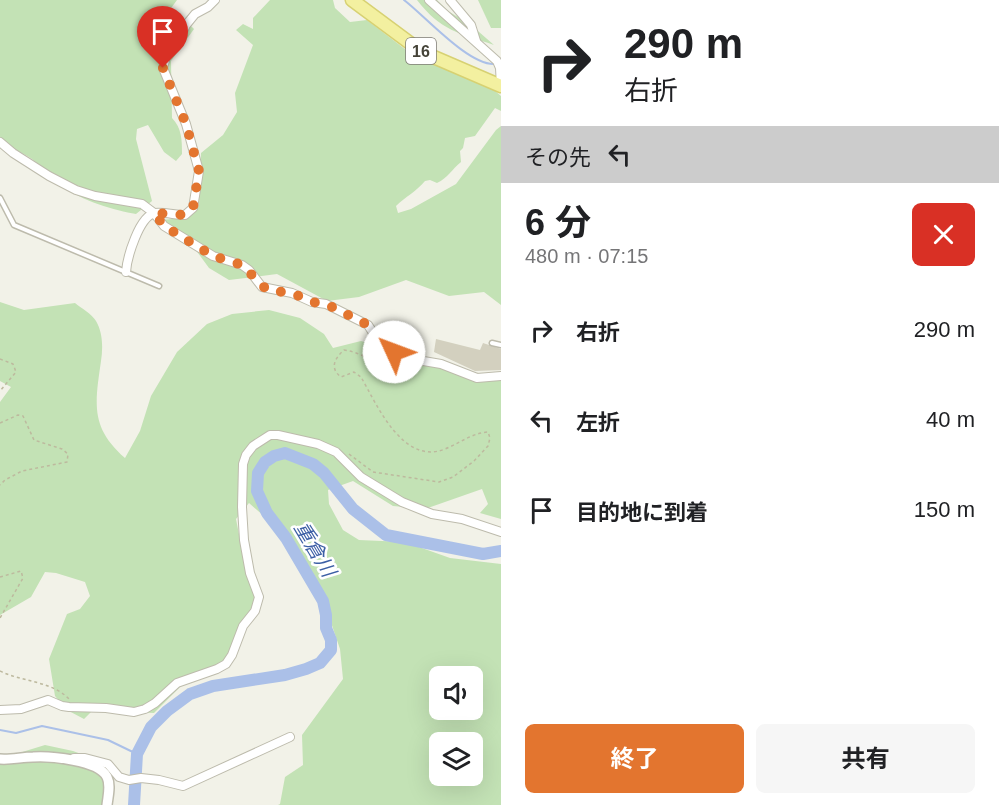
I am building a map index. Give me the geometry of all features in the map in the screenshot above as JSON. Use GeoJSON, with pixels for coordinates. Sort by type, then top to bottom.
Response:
{"type":"FeatureCollection","features":[{"type":"Feature","properties":{"kind":"main road","name":"16"},"geometry":{"type":"LineString","coordinates":[[352,0],[422,52],[501,86]]}},
{"type":"Feature","properties":{"kind":"street"},"geometry":{"type":"LineString","coordinates":[[154,213],[185,215],[193,208],[199,171],[186,124],[163,68],[167,53],[186,25],[195,14],[208,7],[214,0]]}},
{"type":"Feature","properties":{"kind":"street"},"geometry":{"type":"LineString","coordinates":[[429,0],[498,64],[501,86]]}},
{"type":"Feature","properties":{"kind":"street"},"geometry":{"type":"LineString","coordinates":[[450,0],[471,25],[477,43]]}},
{"type":"Feature","properties":{"kind":"street"},"geometry":{"type":"LineString","coordinates":[[0,142],[49,176],[76,190],[95,196],[142,204],[154,213],[164,226],[213,256],[242,265],[262,287],[292,293],[312,302],[326,304],[368,325],[375,336],[394,352],[406,358],[441,364],[477,378],[501,376]]}},
{"type":"Feature","properties":{"kind":"street"},"geometry":{"type":"LineString","coordinates":[[126,272],[133,241],[140,228],[154,213]]}},
{"type":"Feature","properties":{"kind":"street"},"geometry":{"type":"LineString","coordinates":[[0,710],[21,709],[48,700],[62,706],[134,712],[145,709],[177,683],[226,664],[232,655],[243,626],[255,611],[259,597],[250,573],[244,540],[243,464],[246,455],[261,440],[270,435],[318,444],[336,452],[361,477],[402,502],[432,514],[462,519],[501,532]]}},
{"type":"Feature","properties":{"kind":"street"},"geometry":{"type":"LineString","coordinates":[[0,759],[85,758],[111,767],[118,777],[129,780],[137,778],[159,780],[183,786],[290,738]]}},
{"type":"Feature","properties":{"kind":"street"},"geometry":{"type":"LineString","coordinates":[[64,759],[94,766],[105,773],[109,784],[107,805]]}},
{"type":"Feature","properties":{"kind":"lane"},"geometry":{"type":"LineString","coordinates":[[0,198],[14,225],[159,285]]}},
{"type":"Feature","properties":{"kind":"lane"},"geometry":{"type":"LineString","coordinates":[[492,343],[501,345]]}},
{"type":"Feature","properties":{"kind":"path"},"geometry":{"type":"LineString","coordinates":[[336,452],[345,452],[373,472],[439,482],[453,477],[474,461],[488,446],[490,438],[488,432],[463,439],[443,450],[424,452],[395,435],[361,377],[354,372],[341,377],[333,366],[337,356],[344,350],[357,352],[381,364],[406,358]]}},
{"type":"Feature","properties":{"kind":"path"},"geometry":{"type":"LineString","coordinates":[[0,358],[13,364],[16,372],[0,391]]}},
{"type":"Feature","properties":{"kind":"path"},"geometry":{"type":"LineString","coordinates":[[0,423],[18,415],[24,416],[34,440],[62,449],[68,454],[67,462],[22,471],[0,485]]}},
{"type":"Feature","properties":{"kind":"path"},"geometry":{"type":"LineString","coordinates":[[0,577],[21,572],[23,578],[0,618]]}},
{"type":"Feature","properties":{"kind":"path"},"geometry":{"type":"LineString","coordinates":[[0,672],[55,688],[65,694],[78,708]]}},
{"type":"Feature","properties":{"kind":"green space"},"geometry":{"type":"Polygon","coordinates":[[[0,0],[177,0],[169,11],[184,19],[194,29],[171,61],[172,118],[180,130],[182,154],[176,161],[164,152],[148,125],[137,129],[136,139],[152,201],[136,214],[109,208],[71,192],[32,159],[0,141],[0,0]]]}},
{"type":"Feature","properties":{"kind":"green space"},"geometry":{"type":"Polygon","coordinates":[[[270,0],[333,0],[335,8],[350,22],[367,20],[410,53],[494,90],[501,96],[501,111],[495,108],[475,136],[465,138],[460,151],[461,162],[444,179],[437,183],[430,180],[425,181],[396,206],[398,213],[411,209],[456,184],[501,126],[501,305],[484,292],[449,296],[406,280],[359,297],[327,301],[277,274],[229,280],[209,268],[190,242],[161,220],[183,218],[199,206],[201,153],[223,135],[237,112],[235,93],[253,45],[236,30],[243,24],[253,29],[253,18],[270,0]]]}},
{"type":"Feature","properties":{"kind":"green space"},"geometry":{"type":"Polygon","coordinates":[[[417,0],[437,0],[448,11],[471,25],[494,45],[451,30],[434,18],[417,0]]]}},
{"type":"Feature","properties":{"kind":"green space"},"geometry":{"type":"Polygon","coordinates":[[[478,0],[501,0],[501,28],[491,28],[478,0]]]}},
{"type":"Feature","properties":{"kind":"green space"},"geometry":{"type":"Polygon","coordinates":[[[0,302],[24,310],[75,303],[94,318],[100,330],[102,346],[97,390],[100,425],[114,447],[125,458],[140,431],[151,396],[177,352],[207,324],[232,314],[269,310],[300,318],[324,334],[333,348],[361,341],[374,345],[406,368],[438,362],[472,376],[501,379],[501,519],[480,513],[488,504],[482,489],[425,509],[393,506],[353,481],[328,490],[329,504],[343,530],[359,540],[405,542],[450,558],[501,564],[501,805],[278,805],[285,777],[303,765],[302,735],[343,679],[340,649],[323,599],[313,578],[265,517],[249,503],[236,519],[243,555],[259,588],[229,655],[217,669],[181,686],[154,713],[133,712],[116,705],[98,705],[84,719],[67,710],[55,696],[49,659],[67,614],[80,609],[90,596],[85,582],[45,572],[31,597],[0,615],[0,402],[11,387],[0,381],[0,302]]]}},
{"type":"Feature","properties":{"kind":"green space"},"geometry":{"type":"Polygon","coordinates":[[[45,745],[73,751],[100,761],[105,788],[105,805],[0,805],[0,757],[45,745]]]}},
{"type":"Feature","properties":{"kind":"building"},"geometry":{"type":"Polygon","coordinates":[[[436,339],[480,350],[483,343],[501,349],[501,370],[475,371],[434,352],[436,339]]]}},
{"type":"Feature","properties":{"kind":"waterway"},"geometry":{"type":"LineString","coordinates":[[404,0],[460,49],[484,62],[495,64]]}},
{"type":"Feature","properties":{"kind":"waterway","name":"重倉川"},"geometry":{"type":"LineString","coordinates":[[134,805],[137,754],[151,727],[167,711],[190,694],[213,686],[285,675],[306,669],[320,663],[331,650],[323,601],[286,538],[267,513],[257,491],[258,473],[265,462],[285,453],[313,464],[324,473],[353,509],[386,535],[483,554],[501,551]]}},
{"type":"Feature","properties":{"kind":"waterway"},"geometry":{"type":"LineString","coordinates":[[0,730],[16,733],[42,726],[108,740],[137,754]]}},
{"type":"Feature","properties":{"kind":"route"},"geometry":{"type":"LineString","coordinates":[[163,68],[186,124],[199,171],[193,208],[185,215],[171,216],[154,213],[164,226],[213,256],[242,265],[267,290],[292,293],[312,302],[326,304],[368,325],[375,336],[394,352]]}}]}
